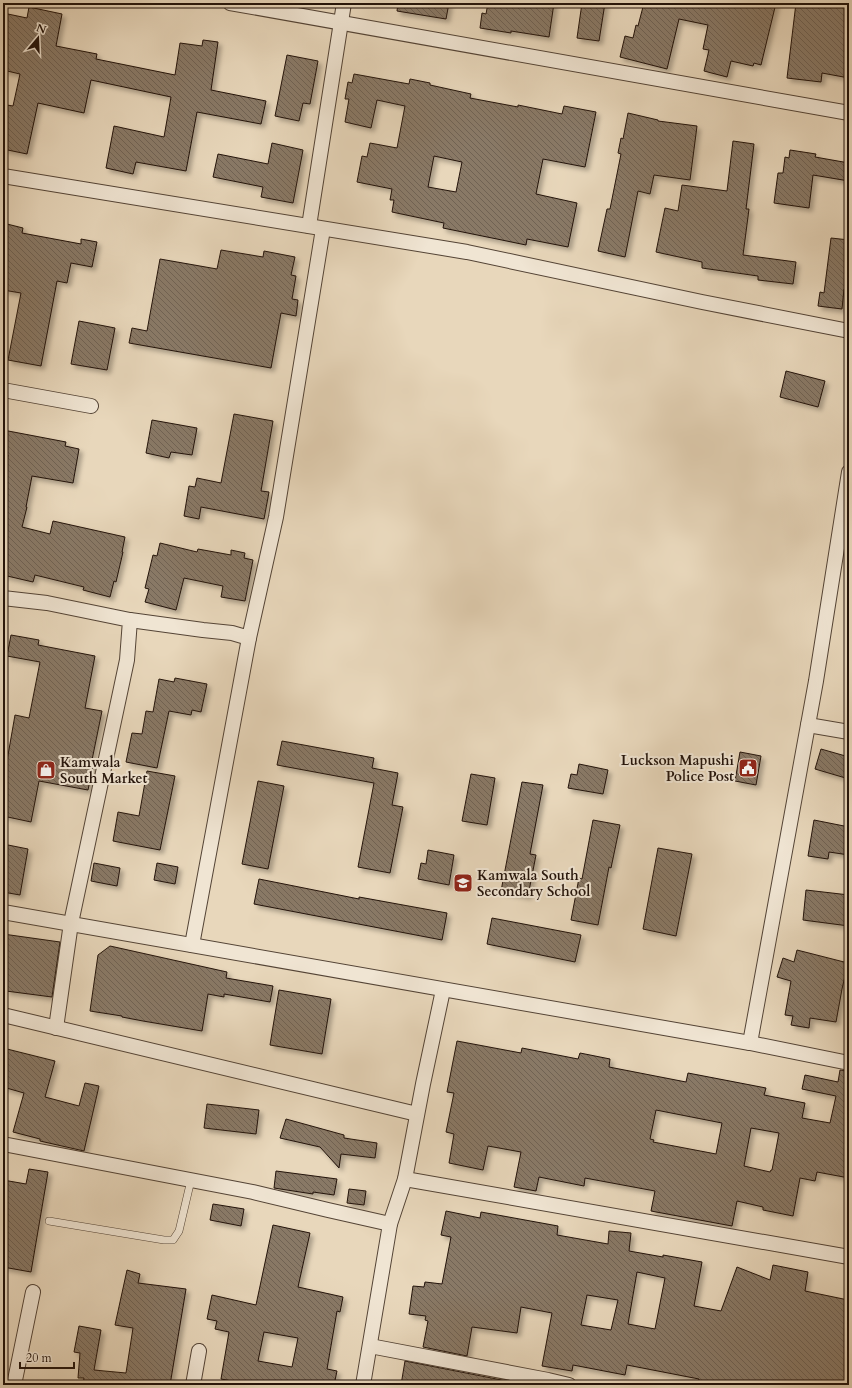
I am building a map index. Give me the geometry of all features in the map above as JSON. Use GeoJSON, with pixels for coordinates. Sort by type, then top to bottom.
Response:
{"type":"FeatureCollection","features":[{"type":"Feature","properties":{"kind":"street"},"geometry":{"type":"LineString","coordinates":[[230,3],[849,113]]}},
{"type":"Feature","properties":{"kind":"street"},"geometry":{"type":"LineString","coordinates":[[309,226],[344,3]]}},
{"type":"Feature","properties":{"kind":"street"},"geometry":{"type":"LineString","coordinates":[[3,176],[467,252],[702,302],[849,331]]}},
{"type":"Feature","properties":{"kind":"street"},"geometry":{"type":"LineString","coordinates":[[192,945],[249,638],[276,517],[323,229]]}},
{"type":"Feature","properties":{"kind":"street"},"geometry":{"type":"LineString","coordinates":[[3,390],[91,406]]}},
{"type":"Feature","properties":{"kind":"street"},"geometry":{"type":"LineString","coordinates":[[750,1043],[808,725],[849,472]]}},
{"type":"Feature","properties":{"kind":"street"},"geometry":{"type":"LineString","coordinates":[[3,598],[46,603],[130,620],[232,633],[249,638]]}},
{"type":"Feature","properties":{"kind":"street"},"geometry":{"type":"LineString","coordinates":[[56,1028],[71,923],[127,660],[130,620]]}},
{"type":"Feature","properties":{"kind":"street"},"geometry":{"type":"LineString","coordinates":[[808,725],[849,732]]}},
{"type":"Feature","properties":{"kind":"street"},"geometry":{"type":"LineString","coordinates":[[3,912],[750,1043],[849,1063]]}},
{"type":"Feature","properties":{"kind":"street"},"geometry":{"type":"LineString","coordinates":[[363,1385],[390,1224],[405,1180],[417,1114],[444,990]]}},
{"type":"Feature","properties":{"kind":"street"},"geometry":{"type":"LineString","coordinates":[[3,1016],[417,1114]]}},
{"type":"Feature","properties":{"kind":"street"},"geometry":{"type":"LineString","coordinates":[[3,1144],[253,1192],[390,1224]]}},
{"type":"Feature","properties":{"kind":"street"},"geometry":{"type":"LineString","coordinates":[[405,1180],[849,1257]]}},
{"type":"Feature","properties":{"kind":"street"},"geometry":{"type":"LineString","coordinates":[[14,1385],[33,1292]]}},
{"type":"Feature","properties":{"kind":"street"},"geometry":{"type":"LineString","coordinates":[[370,1346],[569,1385]]}},
{"type":"Feature","properties":{"kind":"street"},"geometry":{"type":"LineString","coordinates":[[193,1385],[199,1351]]}},
{"type":"Feature","properties":{"kind":"lane"},"geometry":{"type":"LineString","coordinates":[[49,1221],[164,1240],[173,1240],[179,1231],[191,1180]]}},
{"type":"Feature","properties":{"kind":"building"},"geometry":{"type":"Polygon","coordinates":[[[398,3],[449,3],[446,19],[397,11],[398,3]]]}},
{"type":"Feature","properties":{"kind":"building"},"geometry":{"type":"Polygon","coordinates":[[[488,3],[554,3],[549,37],[480,28],[482,13],[486,14],[488,3]]]}},
{"type":"Feature","properties":{"kind":"building"},"geometry":{"type":"Polygon","coordinates":[[[582,3],[605,3],[599,41],[577,38],[582,3]]]}},
{"type":"Feature","properties":{"kind":"building"},"geometry":{"type":"Polygon","coordinates":[[[644,3],[724,3],[737,6],[738,3],[776,3],[761,65],[754,63],[753,66],[731,61],[727,77],[704,71],[709,50],[703,49],[708,25],[679,19],[667,69],[620,57],[625,36],[633,38],[644,3]]]}},
{"type":"Feature","properties":{"kind":"building"},"geometry":{"type":"Polygon","coordinates":[[[796,3],[849,3],[849,78],[822,73],[821,82],[787,78],[796,3]]]}},
{"type":"Feature","properties":{"kind":"building"},"geometry":{"type":"Polygon","coordinates":[[[29,7],[62,14],[56,46],[97,54],[96,59],[175,75],[180,43],[202,46],[203,40],[218,42],[211,90],[266,101],[261,124],[197,112],[186,171],[136,162],[133,174],[106,168],[114,126],[164,137],[171,97],[91,80],[84,113],[38,103],[27,154],[3,149],[3,120],[7,105],[13,106],[20,74],[3,70],[3,13],[27,18],[29,7]]]}},
{"type":"Feature","properties":{"kind":"building"},"geometry":{"type":"Polygon","coordinates":[[[287,55],[318,61],[310,104],[303,103],[299,121],[275,116],[287,55]]]}},
{"type":"Feature","properties":{"kind":"building"},"geometry":{"type":"Polygon","coordinates":[[[354,74],[409,84],[410,79],[471,94],[470,98],[518,107],[518,105],[562,114],[564,106],[596,112],[585,167],[543,159],[536,194],[577,203],[568,247],[527,239],[526,245],[443,228],[444,223],[392,212],[394,200],[390,200],[392,189],[357,182],[362,156],[367,157],[370,143],[397,148],[405,106],[377,100],[371,128],[345,122],[349,99],[345,99],[348,82],[352,83],[354,74]],[[434,156],[428,187],[456,192],[462,162],[434,156]]]}},
{"type":"Feature","properties":{"kind":"building"},"geometry":{"type":"Polygon","coordinates":[[[628,113],[658,121],[697,126],[690,180],[654,175],[650,194],[638,191],[625,257],[598,251],[607,209],[610,209],[621,154],[618,153],[621,138],[623,139],[628,113]]]}},
{"type":"Feature","properties":{"kind":"building"},"geometry":{"type":"Polygon","coordinates":[[[733,141],[754,144],[746,209],[749,209],[743,255],[796,262],[793,284],[758,280],[758,276],[702,268],[702,262],[656,252],[665,208],[678,211],[682,185],[727,191],[733,141]]]}},
{"type":"Feature","properties":{"kind":"building"},"geometry":{"type":"Polygon","coordinates":[[[272,143],[303,150],[293,203],[261,197],[263,187],[213,177],[218,154],[268,164],[272,143]]]}},
{"type":"Feature","properties":{"kind":"building"},"geometry":{"type":"Polygon","coordinates":[[[790,150],[816,154],[815,157],[849,163],[849,181],[813,175],[809,208],[774,203],[778,173],[783,173],[785,157],[789,158],[790,150]]]}},
{"type":"Feature","properties":{"kind":"building"},"geometry":{"type":"Polygon","coordinates":[[[3,223],[23,228],[22,233],[81,244],[81,239],[97,242],[92,267],[71,263],[67,283],[57,281],[41,366],[8,360],[21,293],[3,290],[3,223]]]}},
{"type":"Feature","properties":{"kind":"building"},"geometry":{"type":"Polygon","coordinates":[[[831,238],[849,240],[849,277],[847,289],[844,289],[842,309],[818,306],[820,292],[824,293],[831,238]]]}},
{"type":"Feature","properties":{"kind":"building"},"geometry":{"type":"Polygon","coordinates":[[[221,250],[263,257],[264,251],[295,257],[291,275],[296,276],[292,299],[298,300],[296,316],[281,313],[271,368],[129,343],[132,328],[147,331],[160,259],[217,269],[221,250]]]}},
{"type":"Feature","properties":{"kind":"building"},"geometry":{"type":"Polygon","coordinates":[[[79,321],[115,328],[107,370],[71,364],[79,321]]]}},
{"type":"Feature","properties":{"kind":"building"},"geometry":{"type":"Polygon","coordinates":[[[786,371],[825,381],[818,407],[780,397],[786,371]]]}},
{"type":"Feature","properties":{"kind":"building"},"geometry":{"type":"Polygon","coordinates":[[[234,414],[273,421],[261,491],[269,492],[264,519],[201,507],[199,519],[184,516],[189,486],[195,487],[197,478],[221,483],[234,414]]]}},
{"type":"Feature","properties":{"kind":"building"},"geometry":{"type":"Polygon","coordinates":[[[152,420],[197,428],[192,455],[171,452],[169,458],[146,453],[152,420]]]}},
{"type":"Feature","properties":{"kind":"building"},"geometry":{"type":"Polygon","coordinates":[[[3,430],[66,442],[65,446],[79,449],[73,483],[32,476],[22,527],[50,534],[53,521],[125,537],[116,582],[114,581],[110,597],[83,590],[84,587],[35,575],[33,582],[3,575],[3,486],[8,455],[3,454],[3,430]]]}},
{"type":"Feature","properties":{"kind":"building"},"geometry":{"type":"Polygon","coordinates":[[[160,543],[197,552],[198,549],[231,555],[231,550],[245,553],[244,558],[253,560],[245,601],[221,597],[223,586],[184,578],[176,610],[145,602],[149,589],[145,588],[153,555],[157,556],[160,543]]]}},
{"type":"Feature","properties":{"kind":"building"},"geometry":{"type":"Polygon","coordinates":[[[11,635],[39,640],[38,645],[95,656],[85,708],[102,711],[92,760],[94,761],[88,790],[39,781],[31,822],[3,816],[3,784],[15,715],[29,718],[40,662],[7,656],[11,635]]]}},
{"type":"Feature","properties":{"kind":"building"},"geometry":{"type":"Polygon","coordinates":[[[175,678],[207,684],[201,712],[192,710],[191,715],[169,711],[157,768],[126,762],[132,733],[142,734],[146,711],[153,712],[159,679],[174,682],[175,678]]]}},
{"type":"Feature","properties":{"kind":"building"},"geometry":{"type":"Polygon","coordinates":[[[282,741],[374,758],[372,768],[398,773],[392,805],[403,807],[390,873],[358,867],[374,783],[277,765],[282,741]]]}},
{"type":"Feature","properties":{"kind":"building"},"geometry":{"type":"Polygon","coordinates":[[[821,749],[849,757],[849,779],[815,769],[821,749]]]}},
{"type":"Feature","properties":{"kind":"building","name":"Luckson Mapushi Police Post"},"geometry":{"type":"Polygon","coordinates":[[[740,752],[761,756],[756,785],[735,781],[740,752]]]}},
{"type":"Feature","properties":{"kind":"building"},"geometry":{"type":"Polygon","coordinates":[[[579,764],[608,770],[603,794],[568,788],[571,774],[577,775],[579,764]]]}},
{"type":"Feature","properties":{"kind":"building"},"geometry":{"type":"Polygon","coordinates":[[[147,771],[175,776],[160,850],[113,841],[118,812],[139,816],[147,771]]]}},
{"type":"Feature","properties":{"kind":"building"},"geometry":{"type":"Polygon","coordinates":[[[471,774],[495,778],[487,825],[462,821],[471,774]]]}},
{"type":"Feature","properties":{"kind":"building"},"geometry":{"type":"Polygon","coordinates":[[[258,781],[284,786],[268,869],[242,864],[258,781]]]}},
{"type":"Feature","properties":{"kind":"building"},"geometry":{"type":"Polygon","coordinates":[[[522,782],[543,785],[530,854],[536,855],[528,896],[501,891],[522,782]]]}},
{"type":"Feature","properties":{"kind":"building"},"geometry":{"type":"Polygon","coordinates":[[[593,820],[620,825],[611,868],[609,867],[598,925],[571,920],[579,878],[582,879],[593,820]]]}},
{"type":"Feature","properties":{"kind":"building"},"geometry":{"type":"Polygon","coordinates":[[[814,820],[849,827],[849,855],[829,852],[828,859],[808,856],[814,820]]]}},
{"type":"Feature","properties":{"kind":"building"},"geometry":{"type":"Polygon","coordinates":[[[3,844],[28,849],[20,895],[3,892],[3,844]]]}},
{"type":"Feature","properties":{"kind":"building"},"geometry":{"type":"Polygon","coordinates":[[[658,848],[692,854],[676,936],[643,929],[658,848]]]}},
{"type":"Feature","properties":{"kind":"building"},"geometry":{"type":"Polygon","coordinates":[[[428,850],[454,855],[449,885],[418,879],[421,863],[426,864],[428,850]]]}},
{"type":"Feature","properties":{"kind":"building"},"geometry":{"type":"Polygon","coordinates":[[[94,863],[120,868],[117,886],[91,881],[94,863]]]}},
{"type":"Feature","properties":{"kind":"building"},"geometry":{"type":"Polygon","coordinates":[[[157,863],[178,867],[175,884],[154,880],[157,863]]]}},
{"type":"Feature","properties":{"kind":"building"},"geometry":{"type":"Polygon","coordinates":[[[259,879],[359,899],[359,897],[447,913],[442,940],[254,904],[259,879]]]}},
{"type":"Feature","properties":{"kind":"building"},"geometry":{"type":"Polygon","coordinates":[[[806,890],[849,895],[849,926],[803,920],[806,890]]]}},
{"type":"Feature","properties":{"kind":"building"},"geometry":{"type":"Polygon","coordinates":[[[492,918],[581,935],[575,962],[487,944],[492,918]]]}},
{"type":"Feature","properties":{"kind":"building"},"geometry":{"type":"Polygon","coordinates":[[[3,934],[60,942],[52,997],[6,991],[7,981],[3,981],[3,934]]]}},
{"type":"Feature","properties":{"kind":"building"},"geometry":{"type":"Polygon","coordinates":[[[110,946],[227,972],[226,978],[273,986],[270,1002],[224,994],[224,997],[208,994],[202,1031],[90,1011],[98,955],[110,946]]]}},
{"type":"Feature","properties":{"kind":"building"},"geometry":{"type":"Polygon","coordinates":[[[797,950],[848,963],[836,1022],[810,1018],[809,1028],[791,1025],[793,1016],[785,1015],[791,981],[777,977],[783,958],[794,962],[797,950]]]}},
{"type":"Feature","properties":{"kind":"building"},"geometry":{"type":"Polygon","coordinates":[[[279,990],[331,999],[322,1054],[270,1045],[279,990]]]}},
{"type":"Feature","properties":{"kind":"building"},"geometry":{"type":"Polygon","coordinates":[[[457,1041],[521,1053],[522,1048],[578,1059],[580,1053],[610,1059],[609,1067],[686,1082],[688,1073],[766,1088],[764,1095],[805,1103],[802,1118],[830,1123],[836,1096],[802,1089],[805,1075],[838,1082],[840,1070],[849,1071],[849,1178],[817,1172],[815,1181],[800,1178],[793,1216],[763,1210],[763,1207],[737,1201],[732,1226],[651,1211],[655,1191],[585,1178],[584,1186],[539,1177],[536,1191],[514,1187],[521,1152],[488,1146],[483,1170],[449,1163],[454,1134],[446,1132],[454,1093],[447,1092],[457,1041]],[[656,1110],[650,1139],[654,1140],[653,1142],[716,1154],[722,1123],[656,1110]],[[751,1128],[744,1166],[770,1172],[772,1170],[779,1133],[751,1128]]]}},
{"type":"Feature","properties":{"kind":"building"},"geometry":{"type":"Polygon","coordinates":[[[3,1048],[55,1061],[45,1097],[79,1106],[85,1083],[99,1086],[84,1151],[40,1141],[40,1139],[13,1132],[24,1093],[3,1087],[3,1048]]]}},
{"type":"Feature","properties":{"kind":"building"},"geometry":{"type":"Polygon","coordinates":[[[207,1104],[259,1110],[256,1134],[204,1128],[207,1104]]]}},
{"type":"Feature","properties":{"kind":"building"},"geometry":{"type":"Polygon","coordinates":[[[286,1119],[344,1135],[344,1138],[377,1143],[375,1158],[341,1154],[339,1168],[320,1147],[280,1138],[286,1119]]]}},
{"type":"Feature","properties":{"kind":"building"},"geometry":{"type":"Polygon","coordinates":[[[29,1169],[48,1172],[31,1272],[3,1267],[3,1180],[26,1184],[29,1169]]]}},
{"type":"Feature","properties":{"kind":"building"},"geometry":{"type":"Polygon","coordinates":[[[276,1171],[337,1179],[334,1195],[313,1192],[313,1194],[274,1188],[276,1171]]]}},
{"type":"Feature","properties":{"kind":"building"},"geometry":{"type":"Polygon","coordinates":[[[349,1189],[366,1191],[364,1205],[347,1203],[349,1189]]]}},
{"type":"Feature","properties":{"kind":"building"},"geometry":{"type":"Polygon","coordinates":[[[213,1204],[244,1209],[241,1226],[210,1220],[213,1204]]]}},
{"type":"Feature","properties":{"kind":"building"},"geometry":{"type":"Polygon","coordinates":[[[446,1211],[480,1218],[481,1212],[558,1226],[557,1235],[608,1244],[609,1231],[631,1233],[629,1251],[702,1262],[694,1306],[721,1311],[737,1267],[770,1280],[773,1265],[808,1272],[805,1291],[848,1300],[845,1316],[849,1317],[849,1370],[846,1385],[698,1385],[699,1379],[627,1365],[625,1375],[573,1365],[572,1371],[542,1366],[552,1313],[521,1307],[517,1333],[472,1327],[467,1356],[423,1347],[428,1321],[425,1320],[426,1316],[409,1314],[413,1286],[424,1287],[425,1282],[442,1284],[451,1237],[441,1235],[446,1211]],[[637,1272],[628,1324],[655,1329],[665,1278],[637,1272]],[[587,1295],[581,1325],[611,1330],[618,1300],[587,1295]]]}},
{"type":"Feature","properties":{"kind":"building"},"geometry":{"type":"Polygon","coordinates":[[[273,1225],[310,1233],[298,1287],[343,1297],[340,1312],[337,1311],[327,1369],[337,1371],[334,1385],[254,1385],[221,1379],[229,1332],[215,1329],[217,1321],[207,1319],[212,1295],[256,1305],[273,1225]],[[264,1332],[258,1361],[292,1367],[298,1338],[264,1332]]]}},
{"type":"Feature","properties":{"kind":"building"},"geometry":{"type":"Polygon","coordinates":[[[127,1270],[140,1274],[138,1283],[186,1289],[170,1385],[83,1385],[84,1378],[78,1378],[80,1353],[74,1352],[79,1326],[101,1330],[94,1370],[126,1373],[133,1328],[115,1325],[127,1270]]]}},
{"type":"Feature","properties":{"kind":"building"},"geometry":{"type":"Polygon","coordinates":[[[405,1361],[527,1385],[401,1385],[405,1361]]]}},
{"type":"Feature","properties":{"kind":"place","name":"Luckson Mapushi Police Post"},"geometry":{"type":"Point","coordinates":[748,768]}},
{"type":"Feature","properties":{"kind":"place","name":"Kamwala South Market"},"geometry":{"type":"Point","coordinates":[46,770]}},
{"type":"Feature","properties":{"kind":"place","name":"Kamwala South Secondary School"},"geometry":{"type":"Point","coordinates":[463,883]}}]}
